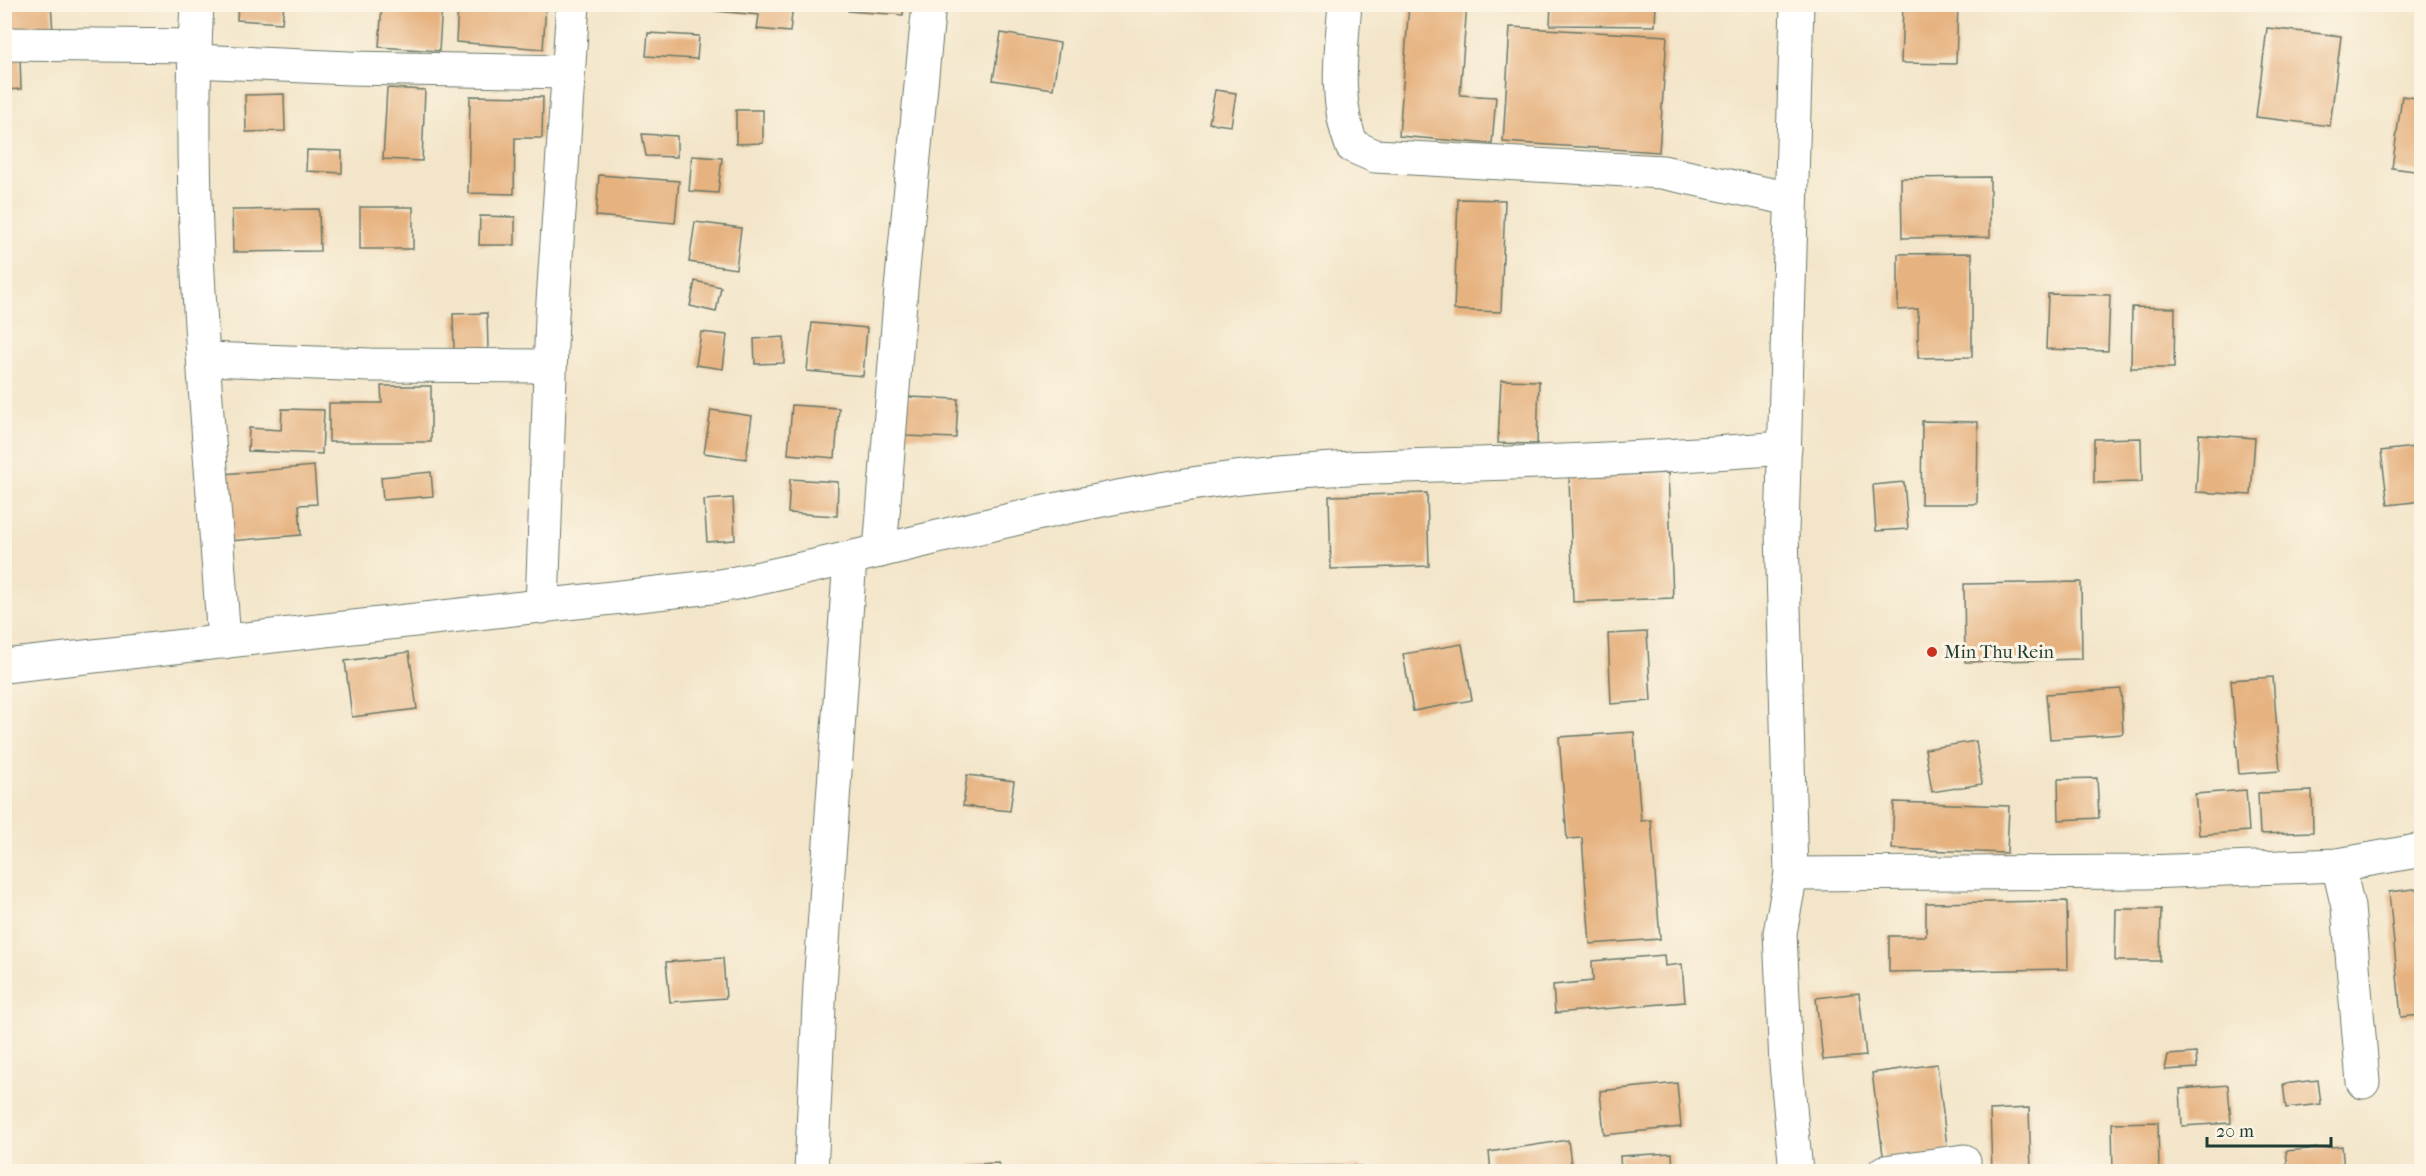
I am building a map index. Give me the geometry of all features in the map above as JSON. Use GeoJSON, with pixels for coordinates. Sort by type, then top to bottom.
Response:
{"type":"FeatureCollection","features":[{"type":"Feature","properties":{"kind":"street"},"geometry":{"type":"LineString","coordinates":[[197,4],[194,53],[198,249],[224,642]]}},
{"type":"Feature","properties":{"kind":"street"},"geometry":{"type":"LineString","coordinates":[[542,607],[550,366],[573,4]]}},
{"type":"Feature","properties":{"kind":"street"},"geometry":{"type":"LineString","coordinates":[[811,1172],[820,985],[865,555],[901,289],[929,4]]}},
{"type":"Feature","properties":{"kind":"street"},"geometry":{"type":"LineString","coordinates":[[1345,4],[1339,74],[1343,123],[1352,146],[1375,156],[1662,172],[1791,199]]}},
{"type":"Feature","properties":{"kind":"street"},"geometry":{"type":"LineString","coordinates":[[1797,4],[1782,531],[1791,874],[1780,933],[1786,1064],[1797,1172]]}},
{"type":"Feature","properties":{"kind":"street"},"geometry":{"type":"LineString","coordinates":[[4,44],[194,53],[349,68],[568,72]]}},
{"type":"Feature","properties":{"kind":"street"},"geometry":{"type":"LineString","coordinates":[[205,359],[370,365],[550,366]]}},
{"type":"Feature","properties":{"kind":"street"},"geometry":{"type":"LineString","coordinates":[[4,666],[720,586],[1107,499],[1232,478],[1345,466],[1521,462],[1785,448]]}},
{"type":"Feature","properties":{"kind":"street"},"geometry":{"type":"LineString","coordinates":[[1791,874],[2146,872],[2338,865],[2421,850]]}},
{"type":"Feature","properties":{"kind":"street"},"geometry":{"type":"LineString","coordinates":[[2338,865],[2348,907],[2363,1082]]}},
{"type":"Feature","properties":{"kind":"street"},"geometry":{"type":"LineString","coordinates":[[1884,1172],[1964,1161]]}},
{"type":"Feature","properties":{"kind":"building"},"geometry":{"type":"Polygon","coordinates":[[[51,4],[53,32],[4,35],[4,6],[51,4]]]}},
{"type":"Feature","properties":{"kind":"building"},"geometry":{"type":"Polygon","coordinates":[[[238,4],[284,4],[282,23],[237,20],[238,4]]]}},
{"type":"Feature","properties":{"kind":"building"},"geometry":{"type":"Polygon","coordinates":[[[382,4],[442,4],[439,51],[379,47],[382,4]]]}},
{"type":"Feature","properties":{"kind":"building"},"geometry":{"type":"Polygon","coordinates":[[[458,4],[546,4],[543,49],[456,42],[458,4]]]}},
{"type":"Feature","properties":{"kind":"building"},"geometry":{"type":"Polygon","coordinates":[[[716,4],[793,4],[790,32],[757,29],[759,15],[716,11],[716,4]]]}},
{"type":"Feature","properties":{"kind":"building"},"geometry":{"type":"Polygon","coordinates":[[[849,4],[904,4],[903,15],[848,11],[849,4]]]}},
{"type":"Feature","properties":{"kind":"building"},"geometry":{"type":"Polygon","coordinates":[[[1409,4],[1467,4],[1460,95],[1496,97],[1492,144],[1399,136],[1409,4]]]}},
{"type":"Feature","properties":{"kind":"building"},"geometry":{"type":"Polygon","coordinates":[[[1551,4],[1656,4],[1655,26],[1550,25],[1551,4]]]}},
{"type":"Feature","properties":{"kind":"building"},"geometry":{"type":"Polygon","coordinates":[[[1903,4],[1958,4],[1956,64],[1901,63],[1903,4]]]}},
{"type":"Feature","properties":{"kind":"building"},"geometry":{"type":"Polygon","coordinates":[[[1510,27],[1667,36],[1659,152],[1503,142],[1510,27]]]}},
{"type":"Feature","properties":{"kind":"building"},"geometry":{"type":"Polygon","coordinates":[[[2267,28],[2341,36],[2330,126],[2256,117],[2267,28]]]}},
{"type":"Feature","properties":{"kind":"building"},"geometry":{"type":"Polygon","coordinates":[[[648,33],[699,36],[697,59],[646,56],[648,33]]]}},
{"type":"Feature","properties":{"kind":"building"},"geometry":{"type":"Polygon","coordinates":[[[1001,33],[1060,43],[1053,89],[993,80],[1001,33]]]}},
{"type":"Feature","properties":{"kind":"building"},"geometry":{"type":"Polygon","coordinates":[[[4,57],[20,57],[21,89],[4,90],[4,57]]]}},
{"type":"Feature","properties":{"kind":"building"},"geometry":{"type":"Polygon","coordinates":[[[387,88],[425,90],[422,161],[383,159],[387,88]]]}},
{"type":"Feature","properties":{"kind":"building"},"geometry":{"type":"Polygon","coordinates":[[[1215,90],[1236,93],[1231,126],[1209,123],[1215,90]]]}},
{"type":"Feature","properties":{"kind":"building"},"geometry":{"type":"Polygon","coordinates":[[[284,94],[285,131],[246,132],[245,95],[284,94]]]}},
{"type":"Feature","properties":{"kind":"building"},"geometry":{"type":"Polygon","coordinates":[[[470,96],[543,97],[542,138],[515,138],[514,194],[468,193],[470,96]]]}},
{"type":"Feature","properties":{"kind":"building"},"geometry":{"type":"Polygon","coordinates":[[[2402,96],[2422,99],[2422,172],[2392,168],[2402,96]]]}},
{"type":"Feature","properties":{"kind":"building"},"geometry":{"type":"Polygon","coordinates":[[[736,110],[763,110],[763,143],[736,144],[736,110]]]}},
{"type":"Feature","properties":{"kind":"building"},"geometry":{"type":"Polygon","coordinates":[[[642,134],[677,136],[677,157],[646,156],[642,134]]]}},
{"type":"Feature","properties":{"kind":"building"},"geometry":{"type":"Polygon","coordinates":[[[307,150],[342,151],[342,173],[306,171],[307,150]]]}},
{"type":"Feature","properties":{"kind":"building"},"geometry":{"type":"Polygon","coordinates":[[[692,156],[722,158],[718,193],[689,191],[692,156]]]}},
{"type":"Feature","properties":{"kind":"building"},"geometry":{"type":"Polygon","coordinates":[[[599,175],[679,181],[675,223],[596,216],[599,175]]]}},
{"type":"Feature","properties":{"kind":"building"},"geometry":{"type":"Polygon","coordinates":[[[1990,177],[1990,237],[1902,238],[1901,178],[1990,177]]]}},
{"type":"Feature","properties":{"kind":"building"},"geometry":{"type":"Polygon","coordinates":[[[1458,199],[1505,200],[1501,312],[1454,310],[1458,199]]]}},
{"type":"Feature","properties":{"kind":"building"},"geometry":{"type":"Polygon","coordinates":[[[360,207],[413,207],[413,249],[360,249],[360,207]]]}},
{"type":"Feature","properties":{"kind":"building"},"geometry":{"type":"Polygon","coordinates":[[[319,209],[320,251],[233,252],[232,210],[319,209]]]}},
{"type":"Feature","properties":{"kind":"building"},"geometry":{"type":"Polygon","coordinates":[[[480,216],[515,217],[515,245],[479,245],[480,216]]]}},
{"type":"Feature","properties":{"kind":"building"},"geometry":{"type":"Polygon","coordinates":[[[695,222],[741,228],[736,269],[689,262],[695,222]]]}},
{"type":"Feature","properties":{"kind":"building"},"geometry":{"type":"Polygon","coordinates":[[[1972,253],[1972,357],[1918,358],[1918,309],[1898,310],[1898,254],[1972,253]]]}},
{"type":"Feature","properties":{"kind":"building"},"geometry":{"type":"Polygon","coordinates":[[[695,281],[721,287],[716,312],[690,306],[695,281]]]}},
{"type":"Feature","properties":{"kind":"building"},"geometry":{"type":"Polygon","coordinates":[[[2048,294],[2110,295],[2108,351],[2046,349],[2048,294]]]}},
{"type":"Feature","properties":{"kind":"building"},"geometry":{"type":"Polygon","coordinates":[[[2132,307],[2175,308],[2174,368],[2131,368],[2132,307]]]}},
{"type":"Feature","properties":{"kind":"building"},"geometry":{"type":"Polygon","coordinates":[[[487,313],[488,349],[454,350],[453,314],[487,313]]]}},
{"type":"Feature","properties":{"kind":"building"},"geometry":{"type":"Polygon","coordinates":[[[812,323],[867,328],[863,376],[807,371],[812,323]]]}},
{"type":"Feature","properties":{"kind":"building"},"geometry":{"type":"Polygon","coordinates":[[[701,332],[727,335],[723,369],[696,365],[701,332]]]}},
{"type":"Feature","properties":{"kind":"building"},"geometry":{"type":"Polygon","coordinates":[[[784,337],[784,363],[755,364],[754,339],[784,337]]]}},
{"type":"Feature","properties":{"kind":"building"},"geometry":{"type":"Polygon","coordinates":[[[1501,380],[1539,381],[1537,444],[1498,443],[1501,380]]]}},
{"type":"Feature","properties":{"kind":"building"},"geometry":{"type":"Polygon","coordinates":[[[381,386],[431,386],[431,442],[329,442],[329,403],[382,403],[381,386]]]}},
{"type":"Feature","properties":{"kind":"building"},"geometry":{"type":"Polygon","coordinates":[[[908,397],[958,399],[956,438],[905,436],[908,397]]]}},
{"type":"Feature","properties":{"kind":"building"},"geometry":{"type":"Polygon","coordinates":[[[792,405],[839,408],[835,458],[788,454],[792,405]]]}},
{"type":"Feature","properties":{"kind":"building"},"geometry":{"type":"Polygon","coordinates":[[[282,409],[324,410],[322,454],[248,451],[249,428],[281,430],[282,409]]]}},
{"type":"Feature","properties":{"kind":"building"},"geometry":{"type":"Polygon","coordinates":[[[711,410],[752,416],[746,459],[704,453],[711,410]]]}},
{"type":"Feature","properties":{"kind":"building"},"geometry":{"type":"Polygon","coordinates":[[[1922,421],[1978,422],[1977,504],[1921,504],[1922,421]]]}},
{"type":"Feature","properties":{"kind":"building"},"geometry":{"type":"Polygon","coordinates":[[[2199,434],[2255,438],[2251,495],[2196,492],[2199,434]]]}},
{"type":"Feature","properties":{"kind":"building"},"geometry":{"type":"Polygon","coordinates":[[[2141,438],[2142,482],[2094,483],[2094,439],[2141,438]]]}},
{"type":"Feature","properties":{"kind":"building"},"geometry":{"type":"Polygon","coordinates":[[[2422,446],[2422,501],[2388,505],[2381,451],[2422,446]]]}},
{"type":"Feature","properties":{"kind":"building"},"geometry":{"type":"Polygon","coordinates":[[[314,466],[317,504],[299,505],[301,535],[230,541],[224,474],[314,466]]]}},
{"type":"Feature","properties":{"kind":"building"},"geometry":{"type":"Polygon","coordinates":[[[431,472],[433,496],[383,500],[381,477],[431,472]]]}},
{"type":"Feature","properties":{"kind":"building"},"geometry":{"type":"Polygon","coordinates":[[[1668,473],[1673,598],[1573,602],[1569,477],[1668,473]]]}},
{"type":"Feature","properties":{"kind":"building"},"geometry":{"type":"Polygon","coordinates":[[[790,479],[838,482],[837,516],[788,513],[790,479]]]}},
{"type":"Feature","properties":{"kind":"building"},"geometry":{"type":"Polygon","coordinates":[[[1904,482],[1908,529],[1876,531],[1873,485],[1904,482]]]}},
{"type":"Feature","properties":{"kind":"building"},"geometry":{"type":"Polygon","coordinates":[[[1427,493],[1429,566],[1331,569],[1329,496],[1427,493]]]}},
{"type":"Feature","properties":{"kind":"building"},"geometry":{"type":"Polygon","coordinates":[[[733,498],[735,540],[707,542],[704,500],[733,498]]]}},
{"type":"Feature","properties":{"kind":"building"},"geometry":{"type":"Polygon","coordinates":[[[2081,582],[2082,659],[1965,662],[1964,584],[2081,582]]]}},
{"type":"Feature","properties":{"kind":"building"},"geometry":{"type":"Polygon","coordinates":[[[1647,632],[1651,701],[1611,704],[1608,634],[1647,632]]]}},
{"type":"Feature","properties":{"kind":"building"},"geometry":{"type":"Polygon","coordinates":[[[1462,644],[1472,700],[1413,711],[1403,654],[1462,644]]]}},
{"type":"Feature","properties":{"kind":"building"},"geometry":{"type":"Polygon","coordinates":[[[409,652],[417,709],[352,717],[345,661],[409,652]]]}},
{"type":"Feature","properties":{"kind":"building"},"geometry":{"type":"Polygon","coordinates":[[[2273,677],[2280,771],[2239,774],[2231,680],[2273,677]]]}},
{"type":"Feature","properties":{"kind":"building"},"geometry":{"type":"Polygon","coordinates":[[[2121,689],[2123,734],[2050,739],[2046,694],[2121,689]]]}},
{"type":"Feature","properties":{"kind":"building"},"geometry":{"type":"Polygon","coordinates":[[[1634,732],[1641,821],[1651,820],[1660,939],[1590,944],[1582,838],[1567,839],[1559,737],[1634,732]]]}},
{"type":"Feature","properties":{"kind":"building"},"geometry":{"type":"Polygon","coordinates":[[[1976,741],[1982,784],[1932,792],[1925,749],[1976,741]]]}},
{"type":"Feature","properties":{"kind":"building"},"geometry":{"type":"Polygon","coordinates":[[[967,775],[1014,781],[1010,811],[963,806],[967,775]]]}},
{"type":"Feature","properties":{"kind":"building"},"geometry":{"type":"Polygon","coordinates":[[[2097,778],[2099,818],[2059,820],[2058,779],[2097,778]]]}},
{"type":"Feature","properties":{"kind":"building"},"geometry":{"type":"Polygon","coordinates":[[[2246,790],[2249,831],[2199,835],[2195,794],[2246,790]]]}},
{"type":"Feature","properties":{"kind":"building"},"geometry":{"type":"Polygon","coordinates":[[[2312,791],[2313,832],[2260,834],[2258,793],[2312,791]]]}},
{"type":"Feature","properties":{"kind":"building"},"geometry":{"type":"Polygon","coordinates":[[[1894,802],[2009,806],[2007,853],[1892,849],[1894,802]]]}},
{"type":"Feature","properties":{"kind":"building"},"geometry":{"type":"Polygon","coordinates":[[[2422,888],[2422,1015],[2401,1017],[2389,892],[2422,888]]]}},
{"type":"Feature","properties":{"kind":"building"},"geometry":{"type":"Polygon","coordinates":[[[2067,901],[2068,969],[1889,972],[1889,936],[1926,936],[1926,903],[2067,901]]]}},
{"type":"Feature","properties":{"kind":"building"},"geometry":{"type":"Polygon","coordinates":[[[2116,909],[2161,909],[2160,961],[2115,961],[2116,909]]]}},
{"type":"Feature","properties":{"kind":"building"},"geometry":{"type":"Polygon","coordinates":[[[1664,955],[1665,966],[1682,964],[1685,1002],[1555,1013],[1553,985],[1593,981],[1592,961],[1664,955]]]}},
{"type":"Feature","properties":{"kind":"building"},"geometry":{"type":"Polygon","coordinates":[[[723,958],[726,998],[670,1002],[666,962],[723,958]]]}},
{"type":"Feature","properties":{"kind":"building"},"geometry":{"type":"Polygon","coordinates":[[[1859,993],[1866,1056],[1823,1060],[1816,998],[1859,993]]]}},
{"type":"Feature","properties":{"kind":"building"},"geometry":{"type":"Polygon","coordinates":[[[2196,1053],[2197,1068],[2165,1070],[2168,1055],[2196,1053]]]}},
{"type":"Feature","properties":{"kind":"building"},"geometry":{"type":"Polygon","coordinates":[[[1937,1064],[1948,1154],[1884,1162],[1872,1073],[1937,1064]]]}},
{"type":"Feature","properties":{"kind":"building"},"geometry":{"type":"Polygon","coordinates":[[[2318,1080],[2321,1104],[2286,1108],[2283,1084],[2318,1080]]]}},
{"type":"Feature","properties":{"kind":"building"},"geometry":{"type":"Polygon","coordinates":[[[1677,1083],[1681,1127],[1604,1135],[1600,1091],[1677,1083]]]}},
{"type":"Feature","properties":{"kind":"building"},"geometry":{"type":"Polygon","coordinates":[[[2228,1085],[2231,1123],[2182,1126],[2180,1089],[2228,1085]]]}},
{"type":"Feature","properties":{"kind":"building"},"geometry":{"type":"Polygon","coordinates":[[[2029,1108],[2031,1172],[1992,1172],[1990,1110],[2029,1108]]]}},
{"type":"Feature","properties":{"kind":"building"},"geometry":{"type":"Polygon","coordinates":[[[2158,1122],[2159,1172],[2113,1172],[2112,1123],[2158,1122]]]}},
{"type":"Feature","properties":{"kind":"building"},"geometry":{"type":"Polygon","coordinates":[[[1568,1140],[1572,1172],[1491,1172],[1489,1152],[1568,1140]]]}},
{"type":"Feature","properties":{"kind":"building"},"geometry":{"type":"Polygon","coordinates":[[[2342,1146],[2344,1172],[2288,1172],[2286,1151],[2342,1146]]]}},
{"type":"Feature","properties":{"kind":"building"},"geometry":{"type":"Polygon","coordinates":[[[1672,1153],[1673,1172],[1621,1172],[1620,1156],[1672,1153]]]}},
{"type":"Feature","properties":{"kind":"building"},"geometry":{"type":"Polygon","coordinates":[[[999,1163],[999,1172],[972,1172],[972,1164],[999,1163]]]}},
{"type":"Feature","properties":{"kind":"building"},"geometry":{"type":"Polygon","coordinates":[[[1251,1166],[1360,1166],[1360,1172],[1251,1172],[1251,1166]]]}},
{"type":"Feature","properties":{"kind":"place","name":"Min Thu Rein"},"geometry":{"type":"Point","coordinates":[1932,652]}}]}
